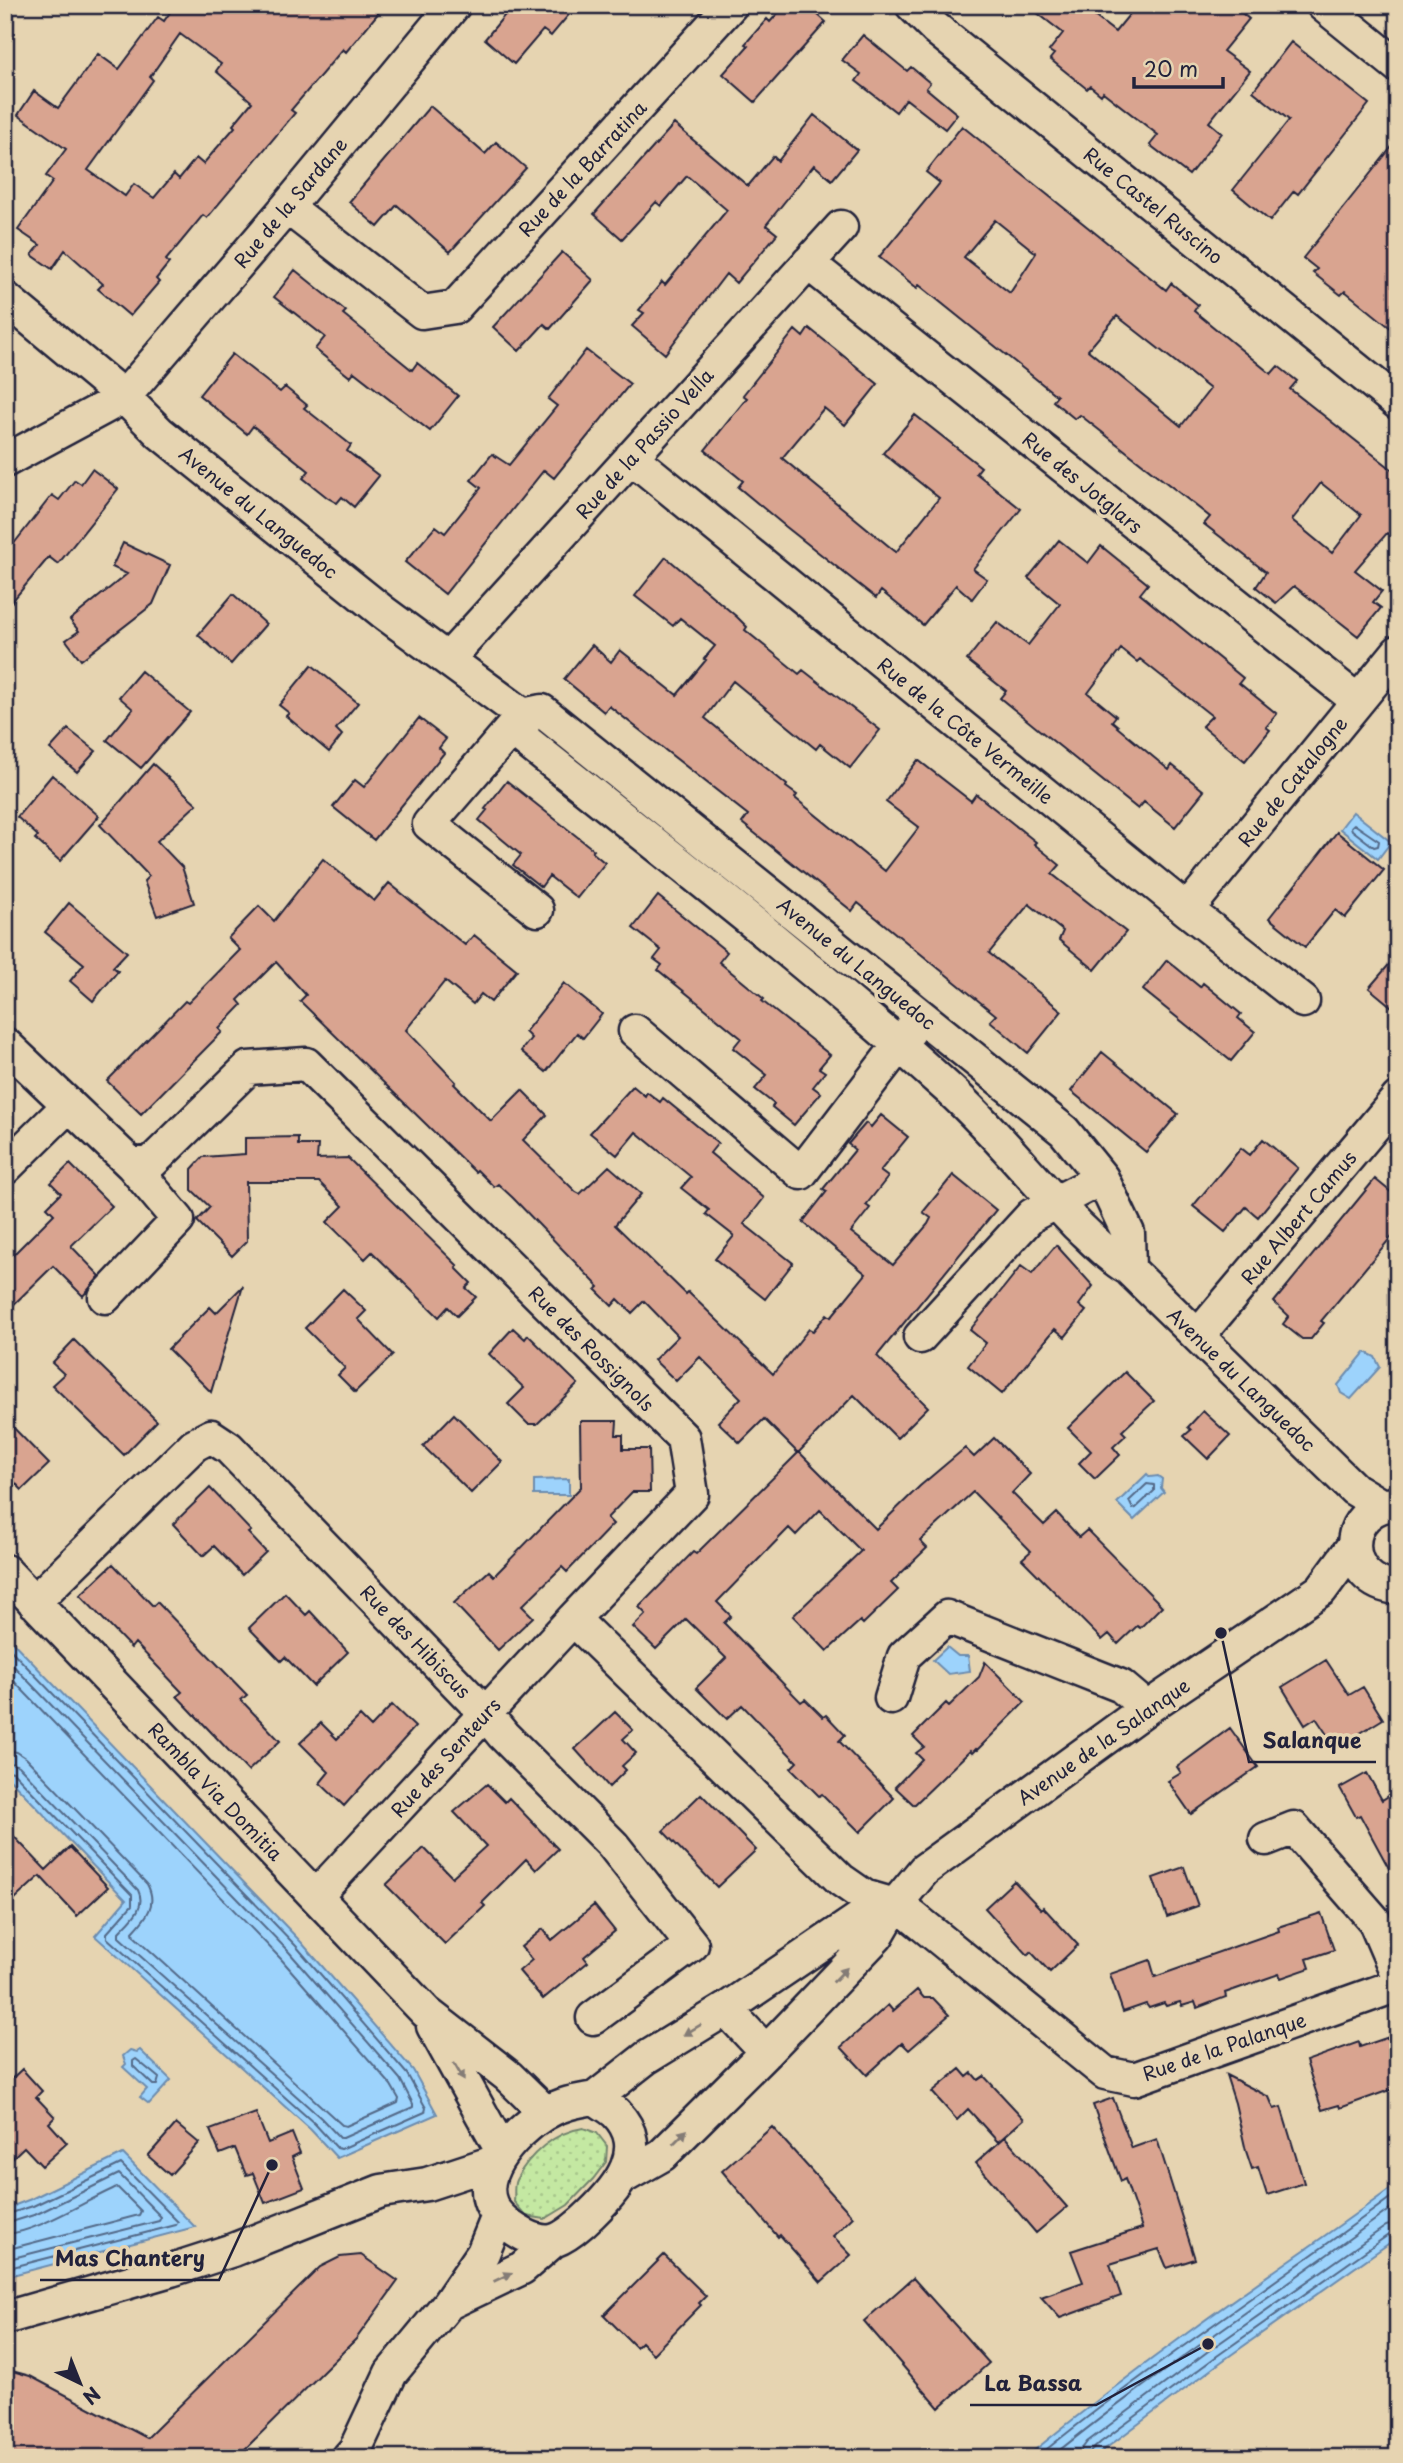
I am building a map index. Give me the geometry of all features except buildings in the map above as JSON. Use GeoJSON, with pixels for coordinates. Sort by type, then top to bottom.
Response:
{"type":"FeatureCollection","features":[{"type":"Feature","properties":{"kind":"street","name":"Rue de la Sardane"},"geometry":{"type":"LineString","coordinates":[[124,397],[287,207],[454,5]]}},
{"type":"Feature","properties":{"kind":"street","name":"Rue de la Barratina"},"geometry":{"type":"LineString","coordinates":[[287,207],[422,312],[454,307],[731,5]]}},
{"type":"Feature","properties":{"kind":"street","name":"Rue Castel Ruscino"},"geometry":{"type":"LineString","coordinates":[[912,5],[935,28],[1398,403]]}},
{"type":"Feature","properties":{"kind":"street"},"geometry":{"type":"LineString","coordinates":[[1323,5],[1398,66]]}},
{"type":"Feature","properties":{"kind":"street","name":"Rue de la Passio Vella"},"geometry":{"type":"LineString","coordinates":[[448,659],[841,227]]}},
{"type":"Feature","properties":{"kind":"street","name":"Rue des Jotglars"},"geometry":{"type":"LineString","coordinates":[[808,263],[1358,701]]}},
{"type":"Feature","properties":{"kind":"street","name":"Avenue du Languedoc"},"geometry":{"type":"LineString","coordinates":[[5,298],[124,397],[160,433],[383,612],[523,715]]}},
{"type":"Feature","properties":{"kind":"street"},"geometry":{"type":"LineString","coordinates":[[5,461],[124,397]]}},
{"type":"Feature","properties":{"kind":"street","name":"Rue de la Côte Vermeille"},"geometry":{"type":"LineString","coordinates":[[631,457],[1187,910],[1303,1001]]}},
{"type":"Feature","properties":{"kind":"street","name":"Rue de Catalogne"},"geometry":{"type":"LineString","coordinates":[[1187,910],[1398,652]]}},
{"type":"Feature","properties":{"kind":"street","name":"Avenue du Languedoc"},"geometry":{"type":"LineString","coordinates":[[523,715],[542,710],[1064,1130],[1102,1178],[1128,1233],[1129,1269]]}},
{"type":"Feature","properties":{"kind":"street"},"geometry":{"type":"LineString","coordinates":[[523,715],[429,824],[537,910]]}},
{"type":"Feature","properties":{"kind":"street","name":"Avenue du Languedoc"},"geometry":{"type":"LineString","coordinates":[[523,715],[522,738],[900,1045],[963,1102],[1056,1204],[1111,1258],[1129,1269],[1381,1513],[1356,1559],[1362,1571],[1385,1584]]}},
{"type":"Feature","properties":{"kind":"street"},"geometry":{"type":"LineString","coordinates":[[635,1031],[800,1172],[922,1016]]}},
{"type":"Feature","properties":{"kind":"street"},"geometry":{"type":"LineString","coordinates":[[5,1044],[132,1165],[178,1220],[105,1297]]}},
{"type":"Feature","properties":{"kind":"street","name":"Rue des Rossignols"},"geometry":{"type":"LineString","coordinates":[[132,1165],[152,1162],[248,1068],[306,1064],[683,1438],[692,1494],[573,1619]]}},
{"type":"Feature","properties":{"kind":"street","name":"Rue Albert Camus"},"geometry":{"type":"LineString","coordinates":[[1198,1336],[1398,1098]]}},
{"type":"Feature","properties":{"kind":"street"},"geometry":{"type":"LineString","coordinates":[[5,1168],[69,1105]]}},
{"type":"Feature","properties":{"kind":"street"},"geometry":{"type":"LineString","coordinates":[[920,1337],[1032,1215],[1102,1178]]}},
{"type":"Feature","properties":{"kind":"street","name":"Rue des Hibiscus"},"geometry":{"type":"LineString","coordinates":[[34,1602],[194,1444],[211,1436],[229,1448],[485,1713],[503,1735],[613,1845],[692,1945],[593,2018]]}},
{"type":"Feature","properties":{"kind":"street","name":"Avenue de la Salanque"},"geometry":{"type":"LineString","coordinates":[[625,2176],[662,2155],[766,2052],[877,1936],[895,1905],[924,1870],[1147,1708],[1321,1590],[1381,1513]]}},
{"type":"Feature","properties":{"kind":"street","name":"Rambla Via Domitia"},"geometry":{"type":"LineString","coordinates":[[5,1571],[426,2012],[508,2076],[546,2113]]}},
{"type":"Feature","properties":{"kind":"street","name":"Avenue de la Salanque"},"geometry":{"type":"LineString","coordinates":[[1321,1590],[1385,1584]]}},
{"type":"Feature","properties":{"kind":"street"},"geometry":{"type":"LineString","coordinates":[[891,1698],[904,1656],[947,1617],[1121,1686],[1147,1708]]}},
{"type":"Feature","properties":{"kind":"street"},"geometry":{"type":"LineString","coordinates":[[573,1619],[841,1880],[864,1896],[895,1905]]}},
{"type":"Feature","properties":{"kind":"street","name":"Rue des Senteurs"},"geometry":{"type":"LineString","coordinates":[[317,1896],[573,1619]]}},
{"type":"Feature","properties":{"kind":"street"},"geometry":{"type":"LineString","coordinates":[[1266,1839],[1294,1828],[1374,1920],[1398,1976]]}},
{"type":"Feature","properties":{"kind":"street"},"geometry":{"type":"LineString","coordinates":[[348,2458],[355,2450],[391,2373],[448,2304],[483,2253],[494,2208],[489,2184],[499,2156],[523,2128],[571,2101],[594,2098],[646,2057],[726,2009],[863,1916],[895,1905]]}},
{"type":"Feature","properties":{"kind":"street","name":"Rue de la Palanque"},"geometry":{"type":"LineString","coordinates":[[895,1905],[1105,2073],[1134,2079],[1398,1985]]}},
{"type":"Feature","properties":{"kind":"street"},"geometry":{"type":"LineString","coordinates":[[726,2009],[766,2052]]}},
{"type":"Feature","properties":{"kind":"street","name":"Rambla Via Domitia"},"geometry":{"type":"LineString","coordinates":[[426,2012],[477,2103],[499,2156]]}},
{"type":"Feature","properties":{"kind":"street"},"geometry":{"type":"LineString","coordinates":[[448,2304],[522,2268],[553,2241],[580,2225],[605,2201],[625,2176],[631,2152],[628,2131],[617,2114],[594,2098]]}},
{"type":"Feature","properties":{"kind":"street"},"geometry":{"type":"LineString","coordinates":[[5,2318],[233,2250],[381,2191],[427,2184],[499,2156]]}},
{"type":"Feature","properties":{"kind":"street"},"geometry":{"type":"LineString","coordinates":[[427,2184],[467,2192],[494,2208],[515,2229],[532,2238],[553,2241]]}},
{"type":"Feature","properties":{"kind":"green space"},"geometry":{"type":"Polygon","coordinates":[[[583,2128],[597,2133],[607,2146],[606,2162],[568,2205],[545,2219],[526,2216],[514,2202],[515,2182],[521,2170],[553,2139],[583,2128]]]}},
{"type":"Feature","properties":{"kind":"water"},"geometry":{"type":"Polygon","coordinates":[[[1353,812],[1391,842],[1378,859],[1340,829],[1353,812]]]}},
{"type":"Feature","properties":{"kind":"water"},"geometry":{"type":"Polygon","coordinates":[[[1365,1352],[1375,1357],[1380,1367],[1351,1399],[1341,1393],[1338,1385],[1365,1352]]]}},
{"type":"Feature","properties":{"kind":"water"},"geometry":{"type":"Polygon","coordinates":[[[1147,1474],[1162,1479],[1161,1488],[1164,1492],[1134,1520],[1117,1503],[1147,1474]]]}},
{"type":"Feature","properties":{"kind":"water"},"geometry":{"type":"Polygon","coordinates":[[[569,1479],[569,1495],[534,1495],[534,1480],[569,1479]]]}},
{"type":"Feature","properties":{"kind":"water"},"geometry":{"type":"Polygon","coordinates":[[[5,1634],[301,1942],[413,2070],[437,2114],[337,2158],[311,2130],[95,1936],[126,1900],[5,1774],[5,1634]]]}},
{"type":"Feature","properties":{"kind":"water"},"geometry":{"type":"Polygon","coordinates":[[[947,1647],[958,1656],[968,1656],[970,1671],[948,1674],[933,1660],[947,1647]]]}},
{"type":"Feature","properties":{"kind":"water"},"geometry":{"type":"Polygon","coordinates":[[[130,2050],[140,2050],[171,2080],[149,2104],[140,2097],[147,2089],[123,2067],[126,2064],[123,2056],[130,2050]]]}},
{"type":"Feature","properties":{"kind":"water"},"geometry":{"type":"Polygon","coordinates":[[[123,2154],[195,2227],[5,2277],[5,2209],[123,2154]]]}},
{"type":"Feature","properties":{"kind":"water"},"geometry":{"type":"Polygon","coordinates":[[[1398,2183],[1398,2237],[1221,2362],[1093,2458],[1025,2458],[1172,2344],[1398,2183]]]}},
{"type":"Feature","properties":{"kind":"place","name":"Salanque"},"geometry":{"type":"Point","coordinates":[1221,1633]}},
{"type":"Feature","properties":{"kind":"place","name":"Mas Chantery"},"geometry":{"type":"Point","coordinates":[272,2165]}},
{"type":"Feature","properties":{"kind":"place","name":"La Bassa"},"geometry":{"type":"Point","coordinates":[1208,2344]}}]}
